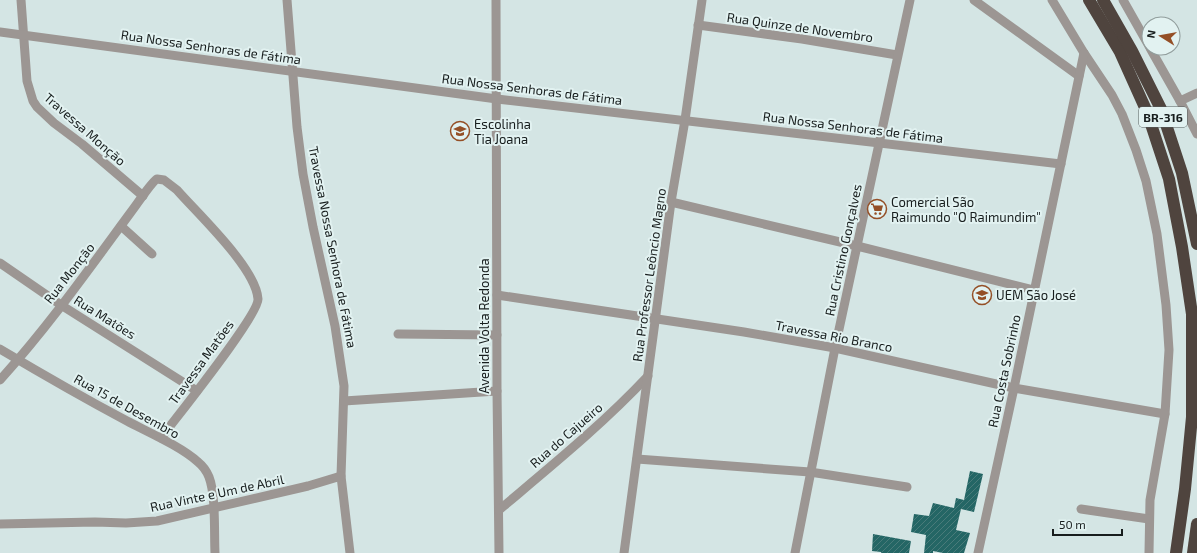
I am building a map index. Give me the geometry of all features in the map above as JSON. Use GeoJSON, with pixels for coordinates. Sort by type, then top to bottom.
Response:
{"type":"FeatureCollection","features":[{"type":"Feature","properties":{"kind":"highway","name":"BR-316"},"geometry":{"type":"LineString","coordinates":[[1089,0],[1120,52],[1147,112],[1169,179],[1183,254],[1192,314],[1192,416],[1185,489],[1176,553]]}},
{"type":"Feature","properties":{"kind":"highway","name":"BR-316"},"geometry":{"type":"LineString","coordinates":[[1103,0],[1132,50],[1161,109],[1182,173],[1197,244]]}},
{"type":"Feature","properties":{"kind":"highway"},"geometry":{"type":"LineString","coordinates":[[1193,553],[1197,524]]}},
{"type":"Feature","properties":{"kind":"street","name":"Travessa Monção"},"geometry":{"type":"LineString","coordinates":[[21,0],[27,81],[33,101],[37,107],[54,123],[82,144],[143,196]]}},
{"type":"Feature","properties":{"kind":"street","name":"Travessa Nossa Senhora de Fátima"},"geometry":{"type":"LineString","coordinates":[[287,0],[297,127],[303,174],[335,326],[344,386],[341,476],[350,553]]}},
{"type":"Feature","properties":{"kind":"street","name":"Avenida Volta Redonda"},"geometry":{"type":"LineString","coordinates":[[496,0],[499,553]]}},
{"type":"Feature","properties":{"kind":"street","name":"Avenida Volta Redonda"},"geometry":{"type":"LineString","coordinates":[[497,99],[502,32],[502,0]]}},
{"type":"Feature","properties":{"kind":"street","name":"Rua Professor Leôncio Magno"},"geometry":{"type":"LineString","coordinates":[[624,553],[657,318],[671,202],[685,120],[702,0]]}},
{"type":"Feature","properties":{"kind":"street","name":"Rua Cristino Gonçalves"},"geometry":{"type":"LineString","coordinates":[[795,553],[835,348],[910,0]]}},
{"type":"Feature","properties":{"kind":"street"},"geometry":{"type":"LineString","coordinates":[[974,0],[1079,76]]}},
{"type":"Feature","properties":{"kind":"street"},"geometry":{"type":"LineString","coordinates":[[1052,0],[1084,53],[1112,95],[1122,114],[1146,181],[1157,234],[1166,305],[1169,350],[1168,388],[1165,414],[1150,500],[1149,553]]}},
{"type":"Feature","properties":{"kind":"street"},"geometry":{"type":"LineString","coordinates":[[1123,0],[1141,31]]}},
{"type":"Feature","properties":{"kind":"street","name":"Rua Quinze de Novembro"},"geometry":{"type":"LineString","coordinates":[[698,25],[802,39],[897,55]]}},
{"type":"Feature","properties":{"kind":"street","name":"Rua Nossa Senhoras de Fátima"},"geometry":{"type":"LineString","coordinates":[[0,32],[497,99],[1061,164]]}},
{"type":"Feature","properties":{"kind":"street","name":"Rua Costa Sobrinho"},"geometry":{"type":"LineString","coordinates":[[978,553],[1084,53]]}},
{"type":"Feature","properties":{"kind":"street"},"geometry":{"type":"LineString","coordinates":[[1155,56],[1197,134]]}},
{"type":"Feature","properties":{"kind":"street"},"geometry":{"type":"LineString","coordinates":[[1180,101],[1197,93]]}},
{"type":"Feature","properties":{"kind":"street","name":"Rua Monção"},"geometry":{"type":"LineString","coordinates":[[0,380],[18,360],[61,305],[154,180],[160,179],[170,184],[233,253],[251,278],[258,300]]}},
{"type":"Feature","properties":{"kind":"street"},"geometry":{"type":"LineString","coordinates":[[671,202],[1034,290]]}},
{"type":"Feature","properties":{"kind":"street"},"geometry":{"type":"LineString","coordinates":[[121,226],[152,254]]}},
{"type":"Feature","properties":{"kind":"street","name":"Rua Matões"},"geometry":{"type":"LineString","coordinates":[[0,263],[61,305],[197,391]]}},
{"type":"Feature","properties":{"kind":"street","name":"Travessa Rio Branco"},"geometry":{"type":"LineString","coordinates":[[497,295],[657,318],[835,348],[1014,388],[1165,414]]}},
{"type":"Feature","properties":{"kind":"street","name":"Travessa Matões"},"geometry":{"type":"LineString","coordinates":[[161,438],[224,356],[255,308],[258,300]]}},
{"type":"Feature","properties":{"kind":"street"},"geometry":{"type":"LineString","coordinates":[[398,334],[497,336]]}},
{"type":"Feature","properties":{"kind":"street","name":"Rua 15 de Desembro"},"geometry":{"type":"LineString","coordinates":[[0,349],[54,381],[161,438],[198,462],[209,478],[214,507],[215,553]]}},
{"type":"Feature","properties":{"kind":"street","name":"Rua do Cajueiro"},"geometry":{"type":"LineString","coordinates":[[499,510],[584,438],[631,395],[648,376]]}},
{"type":"Feature","properties":{"kind":"street"},"geometry":{"type":"LineString","coordinates":[[344,402],[497,392]]}},
{"type":"Feature","properties":{"kind":"street"},"geometry":{"type":"LineString","coordinates":[[637,459],[810,472],[908,488]]}},
{"type":"Feature","properties":{"kind":"street","name":"Rua Vinte e Um de Abril"},"geometry":{"type":"LineString","coordinates":[[0,524],[88,522],[126,523],[156,521],[264,496],[341,476]]}},
{"type":"Feature","properties":{"kind":"street"},"geometry":{"type":"LineString","coordinates":[[1081,508],[1149,519]]}},
{"type":"Feature","properties":{"kind":"building"},"geometry":{"type":"Polygon","coordinates":[[[970,471],[983,474],[974,512],[961,509],[956,530],[970,533],[964,553],[943,553],[933,551],[933,553],[924,553],[926,535],[911,532],[914,514],[929,516],[933,503],[954,508],[956,498],[964,500],[970,471]]]}},
{"type":"Feature","properties":{"kind":"building"},"geometry":{"type":"Polygon","coordinates":[[[873,534],[911,541],[909,553],[881,553],[872,551],[873,534]]]}},
{"type":"Feature","properties":{"kind":"place","name":"Escolinha Tia Joana"},"geometry":{"type":"Point","coordinates":[460,131]}},
{"type":"Feature","properties":{"kind":"place","name":"Comercial São Raimundo \"O Raimundim\""},"geometry":{"type":"Point","coordinates":[877,209]}},
{"type":"Feature","properties":{"kind":"place","name":"UEM São José"},"geometry":{"type":"Point","coordinates":[982,295]}}]}
